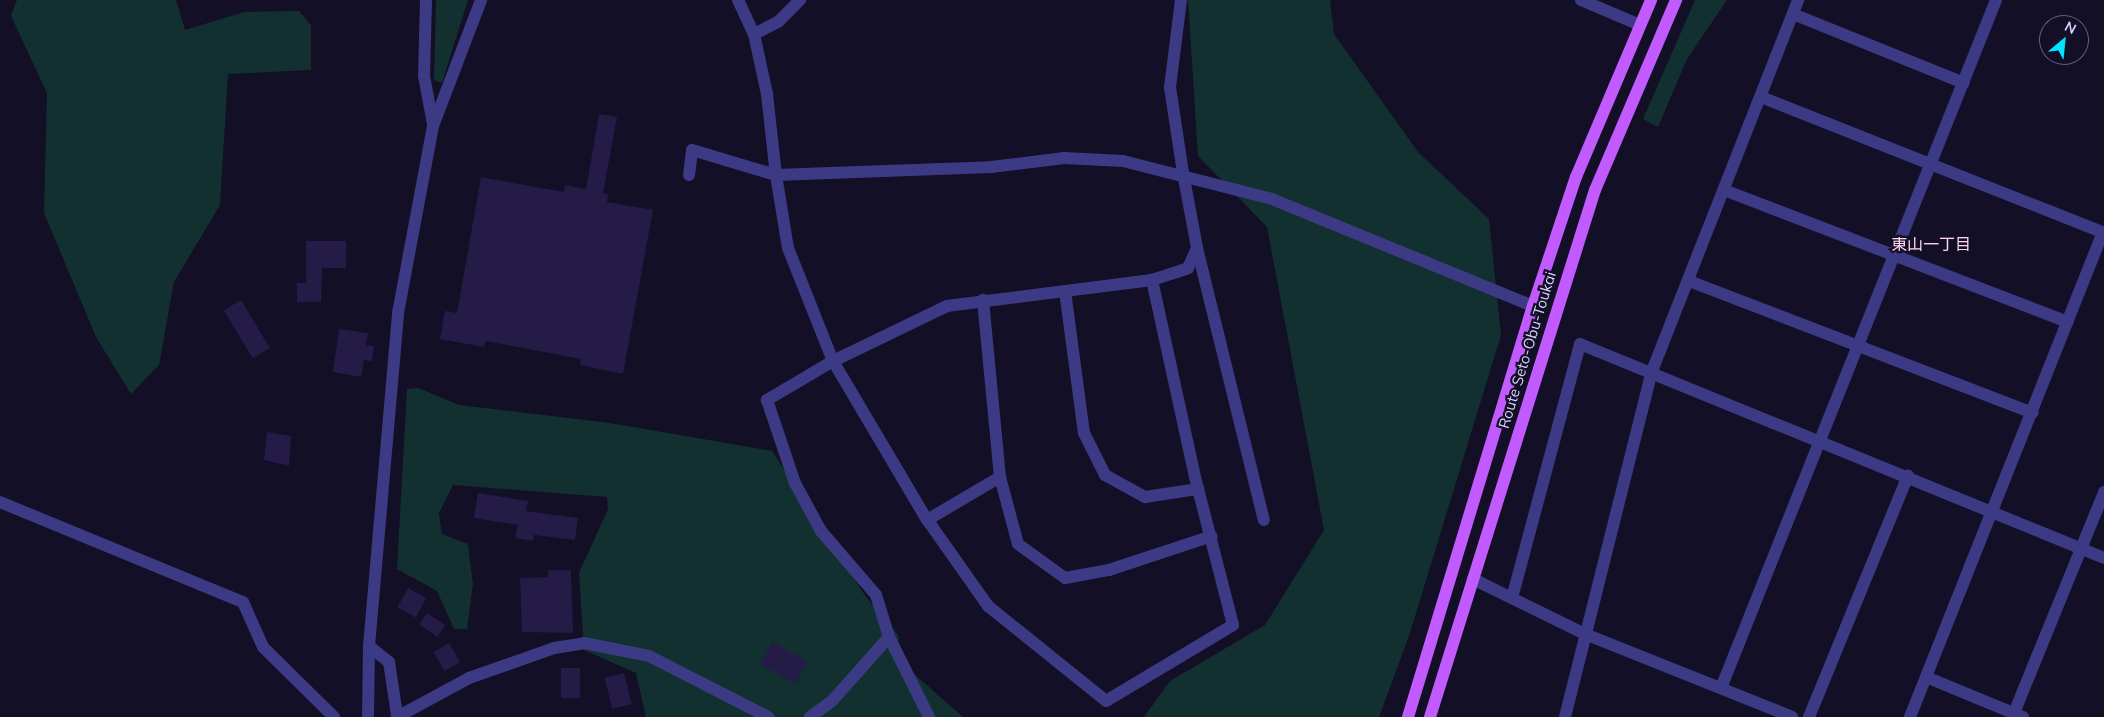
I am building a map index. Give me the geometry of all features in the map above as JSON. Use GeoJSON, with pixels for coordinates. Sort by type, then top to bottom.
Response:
{"type":"FeatureCollection","features":[{"type":"Feature","properties":{"kind":"main road","name":"Route Seto-Obu-Toukai"},"geometry":{"type":"LineString","coordinates":[[1408,717],[1533,306],[1576,177],[1651,0]]}},
{"type":"Feature","properties":{"kind":"main road","name":"Route Seto-Obu-Toukai"},"geometry":{"type":"LineString","coordinates":[[1430,717],[1595,190],[1676,0]]}},
{"type":"Feature","properties":{"kind":"street"},"geometry":{"type":"LineString","coordinates":[[426,0],[424,76],[433,126]]}},
{"type":"Feature","properties":{"kind":"street"},"geometry":{"type":"LineString","coordinates":[[368,717],[369,646],[398,312],[433,126],[481,0]]}},
{"type":"Feature","properties":{"kind":"street"},"geometry":{"type":"LineString","coordinates":[[738,0],[754,34],[767,94],[776,175],[788,248],[833,361],[927,520],[988,606],[1106,701],[1233,625],[1212,536],[1198,489],[1152,280]]}},
{"type":"Feature","properties":{"kind":"street"},"geometry":{"type":"LineString","coordinates":[[754,34],[779,20],[800,0]]}},
{"type":"Feature","properties":{"kind":"street"},"geometry":{"type":"LineString","coordinates":[[1180,0],[1170,87],[1183,173],[1197,248],[1264,520]]}},
{"type":"Feature","properties":{"kind":"street"},"geometry":{"type":"LineString","coordinates":[[1582,0],[1640,25]]}},
{"type":"Feature","properties":{"kind":"street"},"geometry":{"type":"LineString","coordinates":[[1565,717],[1652,371],[1798,0]]}},
{"type":"Feature","properties":{"kind":"street"},"geometry":{"type":"LineString","coordinates":[[1721,688],[1823,441],[1996,0]]}},
{"type":"Feature","properties":{"kind":"street"},"geometry":{"type":"LineString","coordinates":[[1793,14],[1964,82]]}},
{"type":"Feature","properties":{"kind":"street"},"geometry":{"type":"LineString","coordinates":[[1761,97],[2103,232],[1995,512],[1910,717]]}},
{"type":"Feature","properties":{"kind":"street"},"geometry":{"type":"LineString","coordinates":[[689,175],[692,150],[776,175],[981,167],[1064,158],[1123,161],[1183,173],[1272,199],[1533,306]]}},
{"type":"Feature","properties":{"kind":"street"},"geometry":{"type":"LineString","coordinates":[[1724,190],[2068,322]]}},
{"type":"Feature","properties":{"kind":"street"},"geometry":{"type":"LineString","coordinates":[[929,717],[889,637],[876,595],[821,531],[795,483],[767,400],[833,361],[947,306],[1152,280],[1188,268],[1197,248]]}},
{"type":"Feature","properties":{"kind":"street"},"geometry":{"type":"LineString","coordinates":[[1689,281],[2032,413]]}},
{"type":"Feature","properties":{"kind":"street"},"geometry":{"type":"LineString","coordinates":[[1065,291],[1084,433],[1105,475],[1145,497],[1198,489]]}},
{"type":"Feature","properties":{"kind":"street"},"geometry":{"type":"LineString","coordinates":[[983,300],[1000,477],[1018,544],[1066,578],[1109,570],[1212,536]]}},
{"type":"Feature","properties":{"kind":"street"},"geometry":{"type":"LineString","coordinates":[[1512,598],[1578,346],[1652,371],[2104,558]]}},
{"type":"Feature","properties":{"kind":"street"},"geometry":{"type":"LineString","coordinates":[[1809,717],[1908,476]]}},
{"type":"Feature","properties":{"kind":"street"},"geometry":{"type":"LineString","coordinates":[[927,520],[1000,477]]}},
{"type":"Feature","properties":{"kind":"street"},"geometry":{"type":"LineString","coordinates":[[1926,678],[2019,715],[2104,492]]}},
{"type":"Feature","properties":{"kind":"street"},"geometry":{"type":"LineString","coordinates":[[0,502],[244,602],[263,647],[334,717]]}},
{"type":"Feature","properties":{"kind":"street"},"geometry":{"type":"LineString","coordinates":[[1473,579],[1585,634],[1792,717]]}},
{"type":"Feature","properties":{"kind":"street"},"geometry":{"type":"LineString","coordinates":[[810,717],[832,701],[889,637]]}},
{"type":"Feature","properties":{"kind":"street"},"geometry":{"type":"LineString","coordinates":[[369,646],[389,662],[397,716],[470,678],[554,648],[584,643],[649,656],[768,717]]}},
{"type":"Feature","properties":{"kind":"green space"},"geometry":{"type":"Polygon","coordinates":[[[17,0],[176,0],[185,30],[244,12],[299,11],[311,25],[311,70],[228,74],[220,205],[174,282],[159,365],[131,394],[96,337],[44,213],[47,93],[11,16],[17,0]]]}},
{"type":"Feature","properties":{"kind":"green space"},"geometry":{"type":"Polygon","coordinates":[[[436,0],[468,0],[442,83],[434,80],[436,0]]]}},
{"type":"Feature","properties":{"kind":"green space"},"geometry":{"type":"Polygon","coordinates":[[[1188,0],[1330,0],[1334,34],[1418,152],[1489,219],[1501,335],[1409,636],[1379,717],[1144,717],[1170,681],[1265,625],[1324,530],[1267,227],[1198,156],[1188,0]]]}},
{"type":"Feature","properties":{"kind":"green space"},"geometry":{"type":"Polygon","coordinates":[[[1695,0],[1727,0],[1687,59],[1658,127],[1643,119],[1695,0]]]}},
{"type":"Feature","properties":{"kind":"green space"},"geometry":{"type":"Polygon","coordinates":[[[418,388],[459,405],[610,423],[772,451],[866,597],[899,636],[897,659],[963,717],[646,717],[636,673],[584,650],[579,573],[608,509],[607,497],[453,485],[439,513],[442,534],[468,544],[473,584],[467,629],[454,629],[437,591],[397,569],[407,389],[418,388]]]}},
{"type":"Feature","properties":{"kind":"building"},"geometry":{"type":"Polygon","coordinates":[[[599,114],[617,117],[603,193],[608,194],[607,202],[653,210],[623,374],[580,365],[581,359],[486,341],[484,347],[440,339],[445,311],[457,313],[481,177],[564,192],[565,185],[586,189],[599,114]]]}},
{"type":"Feature","properties":{"kind":"building"},"geometry":{"type":"Polygon","coordinates":[[[306,241],[346,241],[346,268],[322,268],[321,302],[297,302],[297,283],[306,283],[306,241]]]}},
{"type":"Feature","properties":{"kind":"building"},"geometry":{"type":"Polygon","coordinates":[[[241,300],[270,348],[253,358],[224,310],[241,300]]]}},
{"type":"Feature","properties":{"kind":"building"},"geometry":{"type":"Polygon","coordinates":[[[339,329],[368,333],[366,345],[374,346],[372,361],[364,360],[361,377],[333,372],[339,329]]]}},
{"type":"Feature","properties":{"kind":"building"},"geometry":{"type":"Polygon","coordinates":[[[267,432],[291,436],[289,466],[264,460],[267,432]]]}},
{"type":"Feature","properties":{"kind":"building"},"geometry":{"type":"Polygon","coordinates":[[[478,493],[528,501],[526,511],[578,518],[575,540],[534,535],[533,541],[515,538],[518,525],[474,518],[478,493]]]}},
{"type":"Feature","properties":{"kind":"building"},"geometry":{"type":"Polygon","coordinates":[[[548,570],[571,570],[573,633],[522,632],[520,578],[548,577],[548,570]]]}},
{"type":"Feature","properties":{"kind":"building"},"geometry":{"type":"Polygon","coordinates":[[[408,588],[426,598],[416,617],[397,607],[408,588]]]}},
{"type":"Feature","properties":{"kind":"building"},"geometry":{"type":"Polygon","coordinates":[[[427,613],[445,625],[437,637],[419,625],[427,613]]]}},
{"type":"Feature","properties":{"kind":"building"},"geometry":{"type":"Polygon","coordinates":[[[772,642],[808,662],[796,684],[760,664],[772,642]]]}},
{"type":"Feature","properties":{"kind":"building"},"geometry":{"type":"Polygon","coordinates":[[[449,643],[460,662],[444,671],[433,652],[449,643]]]}},
{"type":"Feature","properties":{"kind":"building"},"geometry":{"type":"Polygon","coordinates":[[[561,668],[580,668],[580,698],[561,698],[561,668]]]}},
{"type":"Feature","properties":{"kind":"building"},"geometry":{"type":"Polygon","coordinates":[[[624,673],[632,704],[612,709],[605,678],[624,673]]]}},
{"type":"Feature","properties":{"kind":"district","name":"東山一丁目"},"geometry":{"type":"Point","coordinates":[1931,244]}}]}
